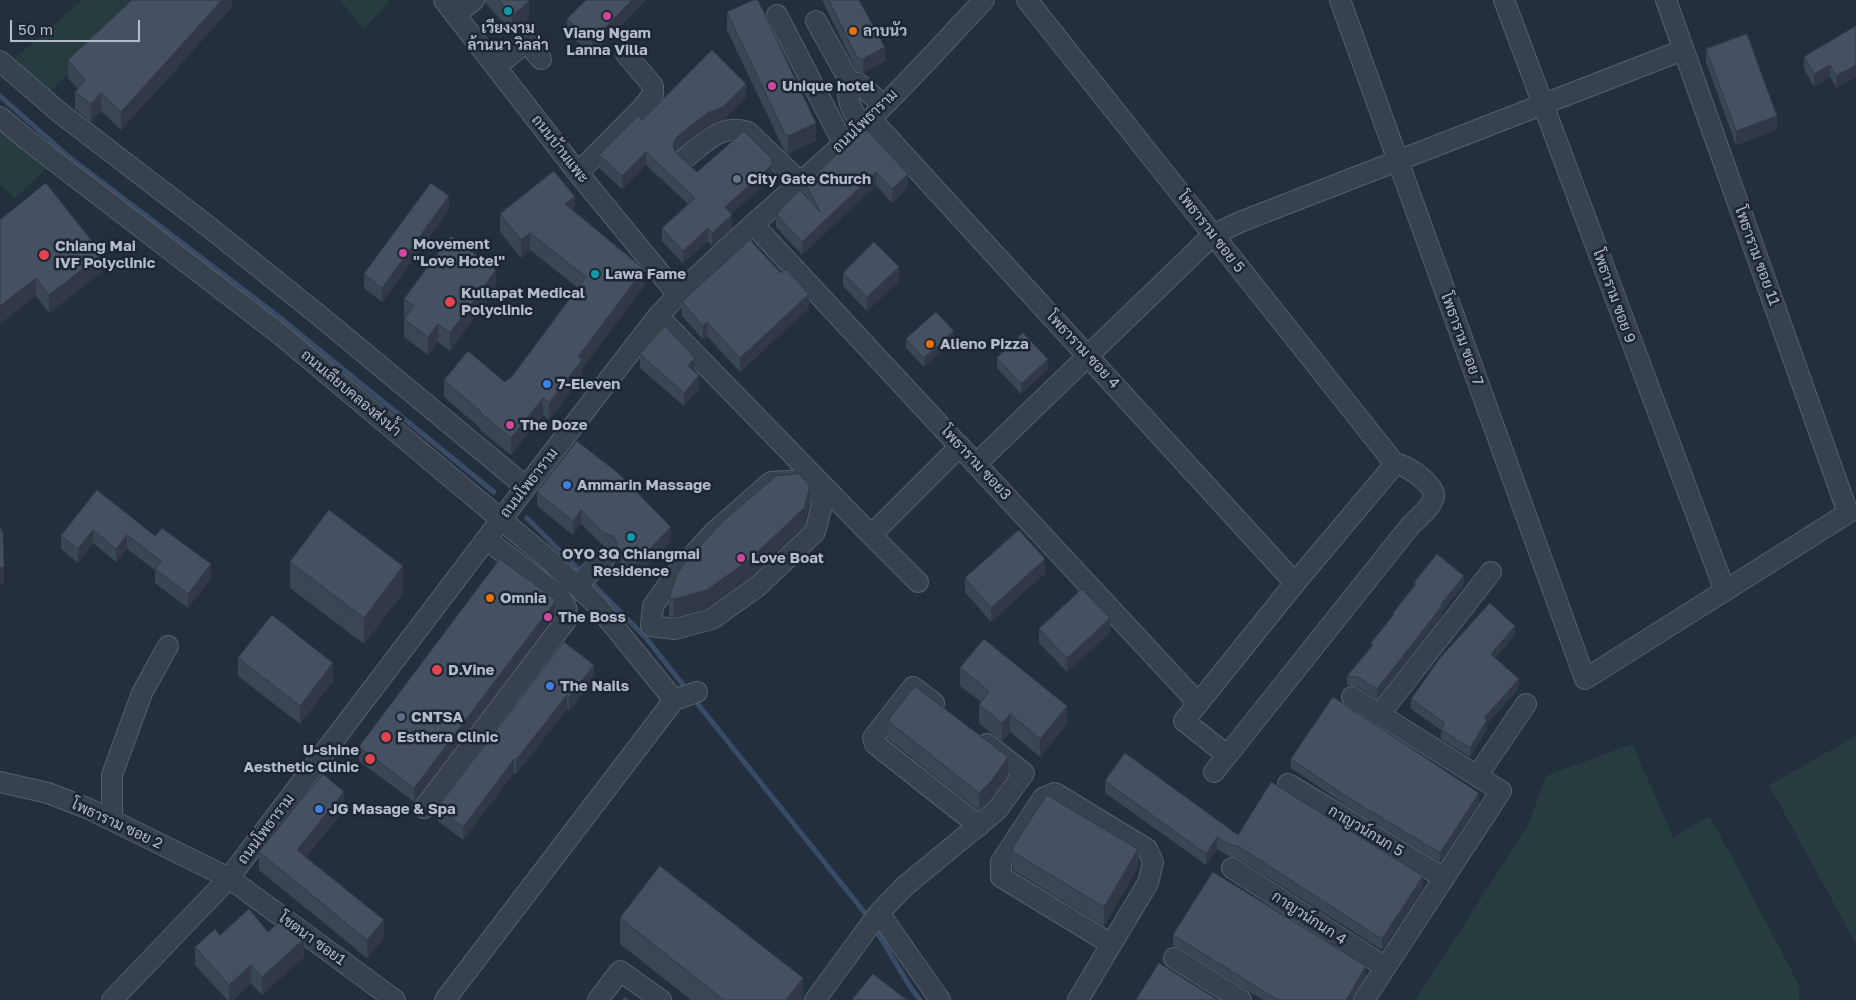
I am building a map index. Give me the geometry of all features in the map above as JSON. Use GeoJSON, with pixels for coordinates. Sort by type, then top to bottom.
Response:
{"type":"FeatureCollection","features":[{"type":"Feature","properties":{"kind":"street"},"geometry":{"type":"LineString","coordinates":[[450,7],[474,0]]}},
{"type":"Feature","properties":{"kind":"street","name":"ถนนโพธาราม"},"geometry":{"type":"LineString","coordinates":[[112,1000],[229,878],[658,316],[678,295],[872,116],[984,0]]}},
{"type":"Feature","properties":{"kind":"street","name":"โพธาราม ซอย 5"},"geometry":{"type":"LineString","coordinates":[[1026,0],[1395,464]]}},
{"type":"Feature","properties":{"kind":"street","name":"โพธาราม ซอย 7"},"geometry":{"type":"LineString","coordinates":[[1340,0],[1585,679],[1725,591]]}},
{"type":"Feature","properties":{"kind":"street","name":"โพธาราม ซอย 9"},"geometry":{"type":"LineString","coordinates":[[1504,0],[1725,591]]}},
{"type":"Feature","properties":{"kind":"street","name":"โพธาราม ซอย 11"},"geometry":{"type":"LineString","coordinates":[[1666,0],[1848,513],[1725,591]]}},
{"type":"Feature","properties":{"kind":"street","name":"ถนนบ้านแพะ"},"geometry":{"type":"LineString","coordinates":[[450,7],[578,173],[678,295]]}},
{"type":"Feature","properties":{"kind":"street"},"geometry":{"type":"LineString","coordinates":[[777,15],[843,143]]}},
{"type":"Feature","properties":{"kind":"street"},"geometry":{"type":"LineString","coordinates":[[816,21],[850,82]]}},
{"type":"Feature","properties":{"kind":"street"},"geometry":{"type":"LineString","coordinates":[[496,67],[526,42],[541,59]]}},
{"type":"Feature","properties":{"kind":"street"},"geometry":{"type":"LineString","coordinates":[[976,464],[1213,235],[1240,222],[1684,50]]}},
{"type":"Feature","properties":{"kind":"street"},"geometry":{"type":"LineString","coordinates":[[578,173],[643,108],[653,94],[653,86],[646,75],[626,54]]}},
{"type":"Feature","properties":{"kind":"street"},"geometry":{"type":"LineString","coordinates":[[0,61],[59,112],[209,227],[321,317],[526,487]]}},
{"type":"Feature","properties":{"kind":"street"},"geometry":{"type":"LineString","coordinates":[[850,82],[847,89],[852,112],[872,116]]}},
{"type":"Feature","properties":{"kind":"street"},"geometry":{"type":"LineString","coordinates":[[850,82],[858,83],[872,116]]}},
{"type":"Feature","properties":{"kind":"street","name":"โพธาราม ซอย 4"},"geometry":{"type":"LineString","coordinates":[[872,116],[1088,356],[1296,582]]}},
{"type":"Feature","properties":{"kind":"street","name":"ถนนเลียบคลองส่งน้ำ"},"geometry":{"type":"LineString","coordinates":[[0,117],[26,139],[282,335],[502,519],[596,604],[674,700]]}},
{"type":"Feature","properties":{"kind":"street"},"geometry":{"type":"LineString","coordinates":[[685,158],[712,137],[725,130],[738,129],[748,132],[800,182]]}},
{"type":"Feature","properties":{"kind":"street","name":"โพธาราม ซอย3"},"geometry":{"type":"LineString","coordinates":[[754,224],[1198,703]]}},
{"type":"Feature","properties":{"kind":"street"},"geometry":{"type":"LineString","coordinates":[[658,316],[918,582]]}},
{"type":"Feature","properties":{"kind":"street"},"geometry":{"type":"LineString","coordinates":[[871,535],[960,446]]}},
{"type":"Feature","properties":{"kind":"street"},"geometry":{"type":"LineString","coordinates":[[1214,772],[1410,526],[1430,505],[1434,498],[1434,492],[1430,486],[1405,465],[1395,464],[1296,582],[1184,721],[1227,755]]}},
{"type":"Feature","properties":{"kind":"street"},"geometry":{"type":"LineString","coordinates":[[629,644],[651,626],[653,606],[675,575],[715,531],[771,482],[804,480],[823,501],[815,532],[758,586],[712,619],[675,629],[651,626]]}},
{"type":"Feature","properties":{"kind":"street"},"geometry":{"type":"LineString","coordinates":[[424,808],[567,619],[566,607],[559,596],[486,540]]}},
{"type":"Feature","properties":{"kind":"street"},"geometry":{"type":"LineString","coordinates":[[577,585],[598,564]]}},
{"type":"Feature","properties":{"kind":"street"},"geometry":{"type":"LineString","coordinates":[[1379,714],[1492,572]]}},
{"type":"Feature","properties":{"kind":"street"},"geometry":{"type":"LineString","coordinates":[[112,820],[112,776],[142,692],[168,646]]}},
{"type":"Feature","properties":{"kind":"street"},"geometry":{"type":"LineString","coordinates":[[950,716],[913,687],[873,738],[875,744],[979,826]]}},
{"type":"Feature","properties":{"kind":"street"},"geometry":{"type":"LineString","coordinates":[[446,1000],[674,700],[697,692]]}},
{"type":"Feature","properties":{"kind":"street"},"geometry":{"type":"LineString","coordinates":[[1352,697],[1501,791],[1364,1000]]}},
{"type":"Feature","properties":{"kind":"street"},"geometry":{"type":"LineString","coordinates":[[1477,776],[1526,704]]}},
{"type":"Feature","properties":{"kind":"street"},"geometry":{"type":"LineString","coordinates":[[815,1000],[879,913],[905,886],[997,810],[1024,774],[972,733]]}},
{"type":"Feature","properties":{"kind":"street","name":"โพธาราม ซอย 2"},"geometry":{"type":"LineString","coordinates":[[0,782],[48,793],[89,809],[229,878]]}},
{"type":"Feature","properties":{"kind":"street","name":"กาญวน์กนก 5"},"geometry":{"type":"LineString","coordinates":[[1288,784],[1444,878]]}},
{"type":"Feature","properties":{"kind":"street"},"geometry":{"type":"LineString","coordinates":[[1078,1000],[1148,883],[1154,862],[1147,849],[1055,793],[1043,798],[1001,862],[1001,877],[1111,944]]}},
{"type":"Feature","properties":{"kind":"street","name":"กาญวน์กนก 4"},"geometry":{"type":"LineString","coordinates":[[1232,868],[1385,967]]}},
{"type":"Feature","properties":{"kind":"street","name":"โชตนา ซอย1"},"geometry":{"type":"LineString","coordinates":[[229,878],[395,1000]]}},
{"type":"Feature","properties":{"kind":"street"},"geometry":{"type":"LineString","coordinates":[[879,913],[940,1000]]}},
{"type":"Feature","properties":{"kind":"street"},"geometry":{"type":"LineString","coordinates":[[1174,958],[1242,1000]]}},
{"type":"Feature","properties":{"kind":"street"},"geometry":{"type":"LineString","coordinates":[[598,1000],[620,971],[661,1000]]}},
{"type":"Feature","properties":{"kind":"green space"},"geometry":{"type":"Polygon","coordinates":[[[82,0],[147,0],[49,92],[14,59],[82,0]]]}},
{"type":"Feature","properties":{"kind":"green space"},"geometry":{"type":"Polygon","coordinates":[[[340,0],[390,0],[364,29],[340,0]]]}},
{"type":"Feature","properties":{"kind":"green space"},"geometry":{"type":"Polygon","coordinates":[[[0,129],[46,169],[15,198],[0,184],[0,129]]]}},
{"type":"Feature","properties":{"kind":"green space"},"geometry":{"type":"Polygon","coordinates":[[[1856,736],[1856,944],[1769,785],[1856,736]]]}},
{"type":"Feature","properties":{"kind":"green space"},"geometry":{"type":"Polygon","coordinates":[[[1632,744],[1673,837],[1710,816],[1799,985],[1799,1000],[1415,1000],[1527,827],[1546,776],[1632,744]]]}},
{"type":"Feature","properties":{"kind":"building"},"geometry":{"type":"Polygon","coordinates":[[[132,0],[222,0],[121,112],[101,93],[91,104],[75,92],[85,80],[68,60],[132,0]]]}},
{"type":"Feature","properties":{"kind":"building"},"geometry":{"type":"Polygon","coordinates":[[[499,0],[528,0],[529,1],[512,16],[499,0]]]}},
{"type":"Feature","properties":{"kind":"building"},"geometry":{"type":"Polygon","coordinates":[[[586,0],[632,0],[592,41],[567,19],[586,0]]]}},
{"type":"Feature","properties":{"kind":"building","name":"Unique hotel"},"geometry":{"type":"Polygon","coordinates":[[[758,0],[816,123],[788,136],[784,132],[727,12],[758,0]]]}},
{"type":"Feature","properties":{"kind":"building","name":"ลาบนัว"},"geometry":{"type":"Polygon","coordinates":[[[829,0],[859,0],[885,47],[863,59],[857,57],[829,0]]]}},
{"type":"Feature","properties":{"kind":"building"},"geometry":{"type":"Polygon","coordinates":[[[1856,26],[1856,65],[1836,76],[1830,65],[1814,74],[1804,57],[1856,26]]]}},
{"type":"Feature","properties":{"kind":"building"},"geometry":{"type":"Polygon","coordinates":[[[1747,34],[1777,116],[1736,131],[1706,49],[1747,34]]]}},
{"type":"Feature","properties":{"kind":"building"},"geometry":{"type":"Polygon","coordinates":[[[712,50],[746,84],[723,107],[707,113],[678,136],[673,146],[675,152],[697,172],[744,131],[772,159],[772,165],[725,207],[732,215],[712,233],[708,228],[683,251],[662,228],[695,198],[646,152],[622,176],[599,155],[638,116],[642,120],[712,50]]]}},
{"type":"Feature","properties":{"kind":"building"},"geometry":{"type":"Polygon","coordinates":[[[865,128],[908,174],[892,189],[876,172],[802,242],[776,214],[800,190],[820,212],[806,184],[865,128]]]}},
{"type":"Feature","properties":{"kind":"building"},"geometry":{"type":"Polygon","coordinates":[[[554,171],[575,197],[565,204],[644,269],[578,357],[582,360],[549,403],[543,398],[511,438],[444,380],[468,351],[505,382],[510,379],[586,277],[530,233],[521,240],[500,214],[554,171]]]}},
{"type":"Feature","properties":{"kind":"building","name":"Chiang Mai IVF Polyclinic"},"geometry":{"type":"Polygon","coordinates":[[[46,183],[102,254],[49,295],[36,278],[0,306],[0,220],[46,183]]]}},
{"type":"Feature","properties":{"kind":"building"},"geometry":{"type":"Polygon","coordinates":[[[431,183],[449,196],[382,288],[364,274],[431,183]]]}},
{"type":"Feature","properties":{"kind":"building","name":"Kullapat Medical Polyclinic"},"geometry":{"type":"Polygon","coordinates":[[[451,236],[496,270],[450,333],[438,324],[428,337],[404,319],[414,306],[404,299],[451,236]]]}},
{"type":"Feature","properties":{"kind":"building"},"geometry":{"type":"Polygon","coordinates":[[[750,240],[781,273],[786,269],[809,294],[740,358],[707,322],[703,326],[682,302],[750,240]]]}},
{"type":"Feature","properties":{"kind":"building"},"geometry":{"type":"Polygon","coordinates":[[[874,242],[899,267],[867,297],[843,273],[874,242]]]}},
{"type":"Feature","properties":{"kind":"building","name":"Alieno Pizza"},"geometry":{"type":"Polygon","coordinates":[[[936,312],[954,331],[924,358],[906,339],[936,312]]]}},
{"type":"Feature","properties":{"kind":"building"},"geometry":{"type":"Polygon","coordinates":[[[665,326],[695,358],[688,366],[699,375],[684,393],[640,354],[665,326]]]}},
{"type":"Feature","properties":{"kind":"building"},"geometry":{"type":"Polygon","coordinates":[[[1023,333],[1048,359],[1021,384],[997,358],[1023,333]]]}},
{"type":"Feature","properties":{"kind":"building"},"geometry":{"type":"Polygon","coordinates":[[[577,441],[618,473],[671,527],[635,564],[617,546],[613,536],[604,533],[581,510],[573,521],[537,492],[577,441]]]}},
{"type":"Feature","properties":{"kind":"building"},"geometry":{"type":"Polygon","coordinates":[[[799,474],[810,486],[804,508],[750,559],[707,590],[674,599],[669,598],[677,574],[684,564],[723,521],[776,476],[799,474]]]}},
{"type":"Feature","properties":{"kind":"building"},"geometry":{"type":"Polygon","coordinates":[[[97,490],[155,536],[162,528],[211,564],[188,594],[155,569],[161,561],[127,535],[116,549],[93,530],[78,549],[61,536],[97,490]]]}},
{"type":"Feature","properties":{"kind":"building"},"geometry":{"type":"Polygon","coordinates":[[[329,510],[403,566],[364,618],[290,562],[329,510]]]}},
{"type":"Feature","properties":{"kind":"building"},"geometry":{"type":"Polygon","coordinates":[[[0,526],[3,533],[4,567],[0,568],[0,526]]]}},
{"type":"Feature","properties":{"kind":"building"},"geometry":{"type":"Polygon","coordinates":[[[1019,530],[1045,559],[991,608],[965,578],[1019,530]]]}},
{"type":"Feature","properties":{"kind":"building"},"geometry":{"type":"Polygon","coordinates":[[[1437,554],[1464,576],[1441,604],[1442,606],[1377,689],[1358,677],[1347,676],[1373,645],[1371,643],[1437,554]]]}},
{"type":"Feature","properties":{"kind":"building"},"geometry":{"type":"Polygon","coordinates":[[[500,559],[555,599],[555,602],[414,788],[359,747],[500,559]]]}},
{"type":"Feature","properties":{"kind":"building"},"geometry":{"type":"Polygon","coordinates":[[[1082,589],[1110,618],[1067,658],[1039,629],[1082,589]]]}},
{"type":"Feature","properties":{"kind":"building"},"geometry":{"type":"Polygon","coordinates":[[[1490,603],[1515,626],[1491,654],[1519,679],[1484,718],[1487,720],[1470,748],[1441,730],[1445,723],[1411,699],[1440,658],[1490,603]]]}},
{"type":"Feature","properties":{"kind":"building"},"geometry":{"type":"Polygon","coordinates":[[[272,615],[333,663],[300,706],[238,658],[272,615]]]}},
{"type":"Feature","properties":{"kind":"building"},"geometry":{"type":"Polygon","coordinates":[[[984,639],[1067,706],[1040,739],[1010,714],[1002,723],[979,705],[989,691],[960,668],[984,639]]]}},
{"type":"Feature","properties":{"kind":"building"},"geometry":{"type":"Polygon","coordinates":[[[564,642],[594,665],[569,697],[567,695],[516,760],[514,759],[463,827],[438,807],[564,642]]]}},
{"type":"Feature","properties":{"kind":"building"},"geometry":{"type":"Polygon","coordinates":[[[915,686],[1008,757],[992,780],[979,793],[888,721],[915,686]]]}},
{"type":"Feature","properties":{"kind":"building"},"geometry":{"type":"Polygon","coordinates":[[[1333,697],[1479,793],[1440,853],[1347,797],[1291,759],[1333,697]]]}},
{"type":"Feature","properties":{"kind":"building"},"geometry":{"type":"Polygon","coordinates":[[[1125,753],[1238,835],[1271,782],[1423,876],[1382,939],[1238,846],[1230,845],[1217,837],[1206,854],[1105,781],[1125,753]]]}},
{"type":"Feature","properties":{"kind":"building"},"geometry":{"type":"Polygon","coordinates":[[[323,774],[344,792],[297,850],[384,920],[367,940],[259,852],[323,774]]]}},
{"type":"Feature","properties":{"kind":"building"},"geometry":{"type":"Polygon","coordinates":[[[1047,795],[1138,849],[1104,907],[1013,852],[1013,847],[1047,795]]]}},
{"type":"Feature","properties":{"kind":"building"},"geometry":{"type":"Polygon","coordinates":[[[660,866],[803,978],[786,1000],[724,1000],[620,918],[660,866]]]}},
{"type":"Feature","properties":{"kind":"building"},"geometry":{"type":"Polygon","coordinates":[[[1213,872],[1366,966],[1346,1000],[1278,1000],[1173,935],[1213,872]]]}},
{"type":"Feature","properties":{"kind":"building"},"geometry":{"type":"Polygon","coordinates":[[[249,909],[268,932],[285,917],[304,939],[262,977],[251,965],[229,985],[195,947],[215,929],[220,935],[249,909]]]}},
{"type":"Feature","properties":{"kind":"building"},"geometry":{"type":"Polygon","coordinates":[[[1159,963],[1218,1000],[1136,1000],[1159,963]]]}},
{"type":"Feature","properties":{"kind":"building"},"geometry":{"type":"Polygon","coordinates":[[[873,974],[907,1000],[852,1000],[873,974]]]}},
{"type":"Feature","properties":{"kind":"waterway"},"geometry":{"type":"LineString","coordinates":[[0,96],[69,157],[274,313],[494,492]]}},
{"type":"Feature","properties":{"kind":"waterway"},"geometry":{"type":"LineString","coordinates":[[527,518],[583,574]]}},
{"type":"Feature","properties":{"kind":"waterway"},"geometry":{"type":"LineString","coordinates":[[589,580],[646,638],[688,691]]}},
{"type":"Feature","properties":{"kind":"waterway"},"geometry":{"type":"LineString","coordinates":[[693,698],[869,918]]}},
{"type":"Feature","properties":{"kind":"waterway"},"geometry":{"type":"LineString","coordinates":[[874,927],[920,1000]]}},
{"type":"Feature","properties":{"kind":"place","name":"เวียงงาม ล้านนา วิลล่า"},"geometry":{"type":"Point","coordinates":[508,11]}},
{"type":"Feature","properties":{"kind":"place","name":"Viang Ngam Lanna Villa"},"geometry":{"type":"Point","coordinates":[607,16]}},
{"type":"Feature","properties":{"kind":"place","name":"ลาบนัว"},"geometry":{"type":"Point","coordinates":[853,31]}},
{"type":"Feature","properties":{"kind":"place","name":"Unique hotel"},"geometry":{"type":"Point","coordinates":[772,86]}},
{"type":"Feature","properties":{"kind":"place","name":"City Gate Church"},"geometry":{"type":"Point","coordinates":[737,179]}},
{"type":"Feature","properties":{"kind":"place","name":"Movement \"Love Hotel\""},"geometry":{"type":"Point","coordinates":[403,253]}},
{"type":"Feature","properties":{"kind":"place","name":"Chiang Mai IVF Polyclinic"},"geometry":{"type":"Point","coordinates":[44,255]}},
{"type":"Feature","properties":{"kind":"place","name":"Lawa Fame"},"geometry":{"type":"Point","coordinates":[595,274]}},
{"type":"Feature","properties":{"kind":"place","name":"Kullapat Medical Polyclinic"},"geometry":{"type":"Point","coordinates":[450,302]}},
{"type":"Feature","properties":{"kind":"place","name":"Alieno Pizza"},"geometry":{"type":"Point","coordinates":[930,344]}},
{"type":"Feature","properties":{"kind":"place","name":"7-Eleven"},"geometry":{"type":"Point","coordinates":[547,384]}},
{"type":"Feature","properties":{"kind":"place","name":"The Doze"},"geometry":{"type":"Point","coordinates":[510,425]}},
{"type":"Feature","properties":{"kind":"place","name":"Ammarin Massage"},"geometry":{"type":"Point","coordinates":[567,485]}},
{"type":"Feature","properties":{"kind":"place","name":"OYO 3Q Chiangmai Residence"},"geometry":{"type":"Point","coordinates":[631,537]}},
{"type":"Feature","properties":{"kind":"place","name":"Love Boat"},"geometry":{"type":"Point","coordinates":[741,558]}},
{"type":"Feature","properties":{"kind":"place","name":"Omnia"},"geometry":{"type":"Point","coordinates":[490,598]}},
{"type":"Feature","properties":{"kind":"place","name":"The Boss"},"geometry":{"type":"Point","coordinates":[548,617]}},
{"type":"Feature","properties":{"kind":"place","name":"D.Vine"},"geometry":{"type":"Point","coordinates":[437,670]}},
{"type":"Feature","properties":{"kind":"place","name":"The Nails"},"geometry":{"type":"Point","coordinates":[550,686]}},
{"type":"Feature","properties":{"kind":"place","name":"CNTSA"},"geometry":{"type":"Point","coordinates":[401,717]}},
{"type":"Feature","properties":{"kind":"place","name":"Esthera Clinic"},"geometry":{"type":"Point","coordinates":[386,737]}},
{"type":"Feature","properties":{"kind":"place","name":"U-shine Aesthetic Clinic"},"geometry":{"type":"Point","coordinates":[370,759]}},
{"type":"Feature","properties":{"kind":"place","name":"JG Masage & Spa"},"geometry":{"type":"Point","coordinates":[319,809]}}]}
